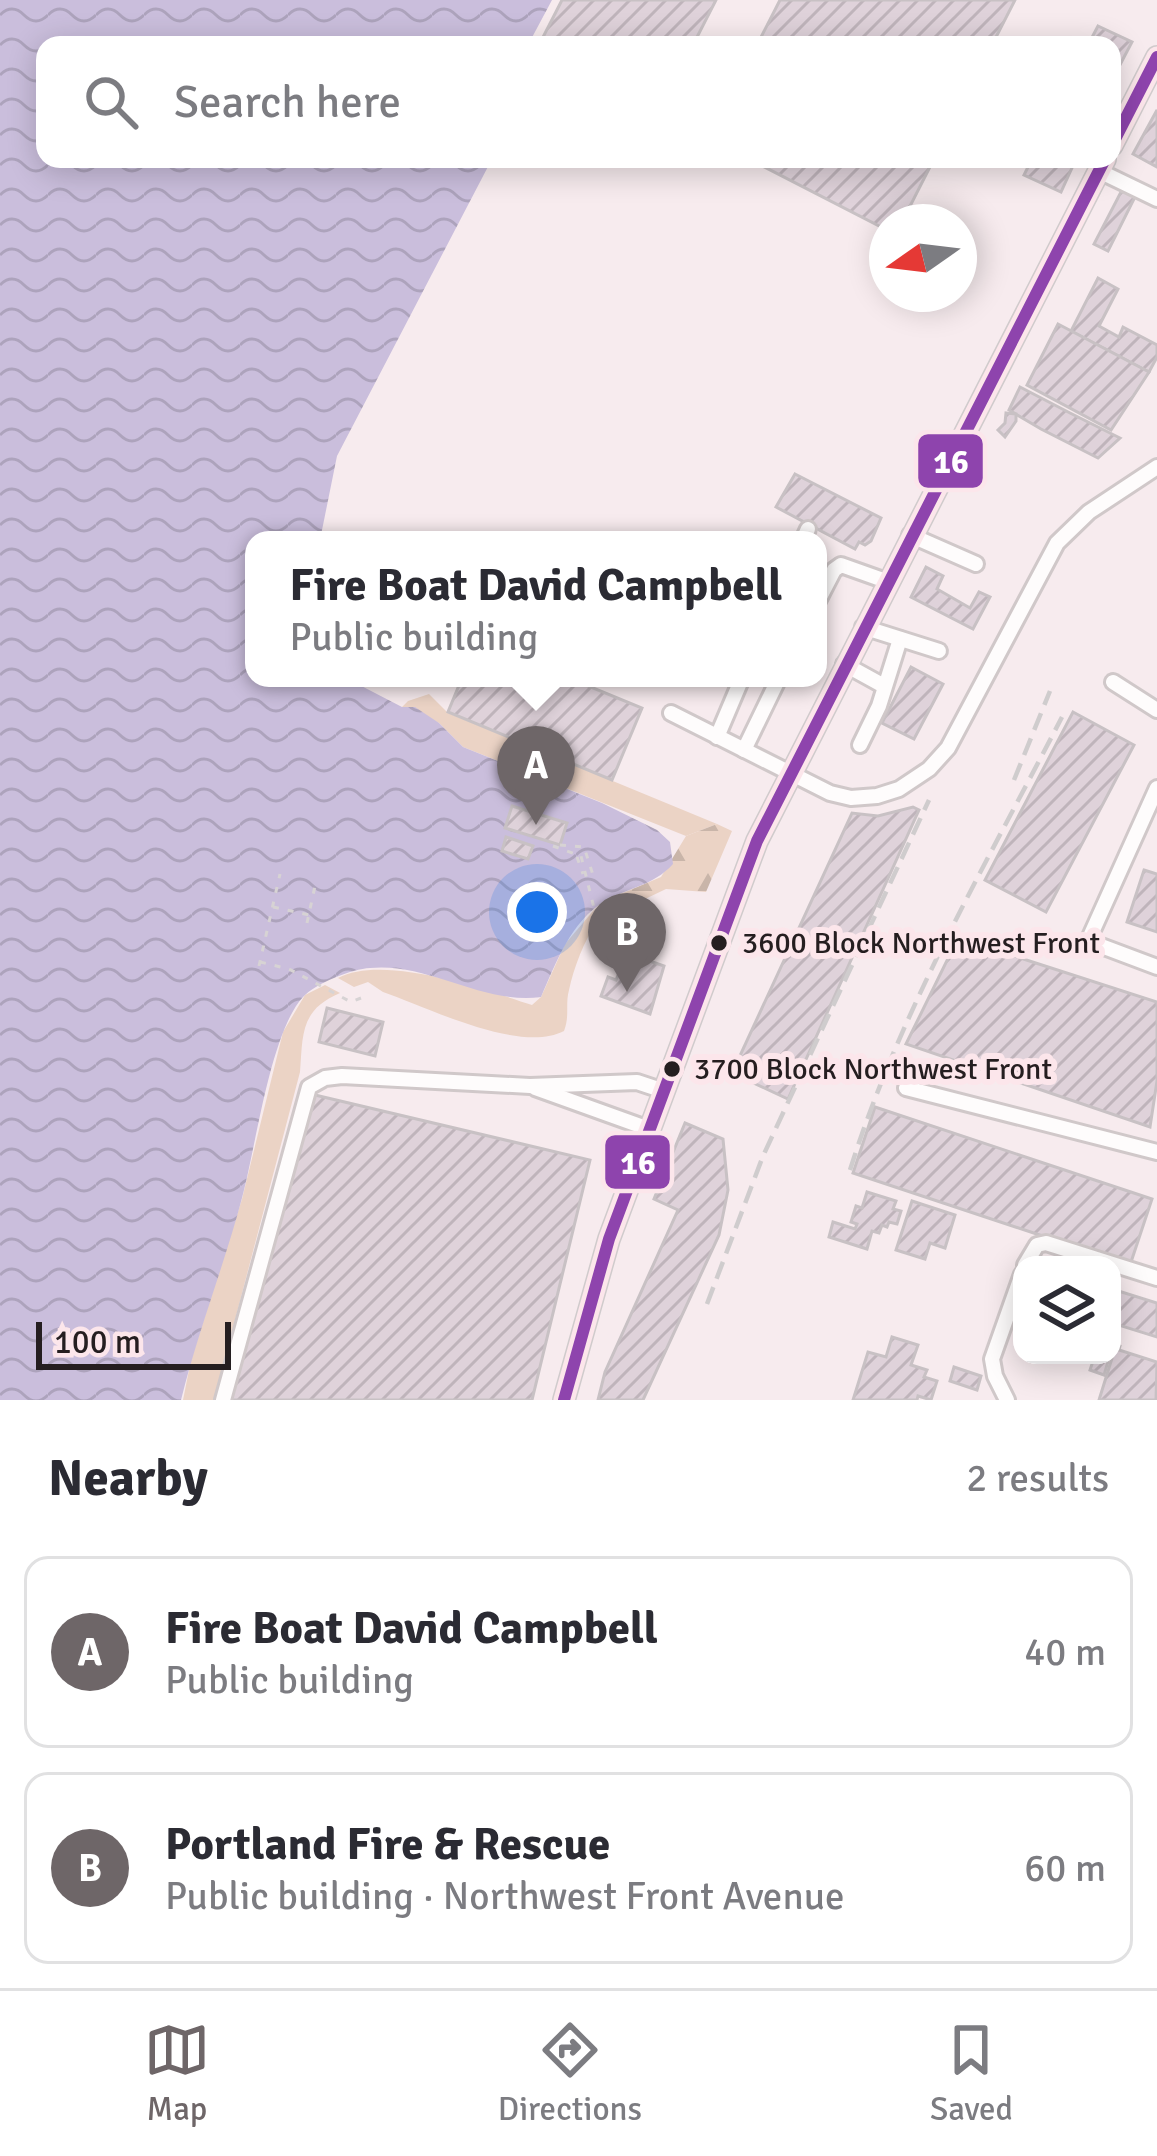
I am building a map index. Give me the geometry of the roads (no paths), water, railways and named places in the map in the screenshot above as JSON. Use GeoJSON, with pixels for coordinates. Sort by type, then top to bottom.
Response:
{"type":"FeatureCollection","features":[{"type":"Feature","properties":{"kind":"main road"},"geometry":{"type":"LineString","coordinates":[[1121,130],[1152,80],[1157,57]]}},
{"type":"Feature","properties":{"kind":"main road"},"geometry":{"type":"LineString","coordinates":[[565,1400],[599,1270],[649,1130],[724,926],[790,772],[1100,168]]}},
{"type":"Feature","properties":{"kind":"street"},"geometry":{"type":"LineString","coordinates":[[1107,168],[1157,199]]}},
{"type":"Feature","properties":{"kind":"street"},"geometry":{"type":"LineString","coordinates":[[671,713],[830,793],[877,796],[917,779],[948,748],[1057,543],[1089,512],[1157,467]]}},
{"type":"Feature","properties":{"kind":"street"},"geometry":{"type":"LineString","coordinates":[[910,535],[976,565]]}},
{"type":"Feature","properties":{"kind":"street"},"geometry":{"type":"LineString","coordinates":[[827,584],[841,566],[886,581]]}},
{"type":"Feature","properties":{"kind":"street"},"geometry":{"type":"LineString","coordinates":[[863,627],[939,651]]}},
{"type":"Feature","properties":{"kind":"street"},"geometry":{"type":"LineString","coordinates":[[860,745],[900,639]]}},
{"type":"Feature","properties":{"kind":"street"},"geometry":{"type":"LineString","coordinates":[[844,664],[884,686]]}},
{"type":"Feature","properties":{"kind":"street"},"geometry":{"type":"LineString","coordinates":[[1113,682],[1157,710]]}},
{"type":"Feature","properties":{"kind":"street"},"geometry":{"type":"LineString","coordinates":[[716,736],[738,687]]}},
{"type":"Feature","properties":{"kind":"street"},"geometry":{"type":"LineString","coordinates":[[744,751],[775,687]]}},
{"type":"Feature","properties":{"kind":"street"},"geometry":{"type":"LineString","coordinates":[[1157,788],[1088,941],[1157,967]]}},
{"type":"Feature","properties":{"kind":"street"},"geometry":{"type":"LineString","coordinates":[[224,1400],[309,1087],[342,1076],[530,1086],[638,1082],[664,1090]]}},
{"type":"Feature","properties":{"kind":"street"},"geometry":{"type":"LineString","coordinates":[[530,1086],[649,1130]]}},
{"type":"Feature","properties":{"kind":"street"},"geometry":{"type":"LineString","coordinates":[[906,1088],[1157,1152]]}},
{"type":"Feature","properties":{"kind":"street"},"geometry":{"type":"LineString","coordinates":[[1030,1256],[1037,1245],[1046,1243],[1087,1256]]}},
{"type":"Feature","properties":{"kind":"street"},"geometry":{"type":"LineString","coordinates":[[1121,1267],[1157,1278]]}},
{"type":"Feature","properties":{"kind":"street"},"geometry":{"type":"LineString","coordinates":[[1007,1400],[992,1359],[1013,1300]]}},
{"type":"Feature","properties":{"kind":"water"},"geometry":{"type":"Polygon","coordinates":[[[0,0],[552,0],[533,36],[36,36],[36,168],[487,168],[337,456],[322,531],[245,531],[245,687],[363,687],[402,707],[415,707],[463,747],[657,830],[670,842],[673,864],[649,882],[593,909],[566,944],[541,997],[498,995],[392,968],[344,974],[303,997],[291,1014],[273,1063],[242,1198],[181,1400],[0,1400],[0,0]]]}},
{"type":"Feature","properties":{"kind":"railway"},"geometry":{"type":"LineString","coordinates":[[1014,780],[1050,691]]}},
{"type":"Feature","properties":{"kind":"railway"},"geometry":{"type":"LineString","coordinates":[[850,1170],[919,996],[1062,717]]}},
{"type":"Feature","properties":{"kind":"railway"},"geometry":{"type":"LineString","coordinates":[[707,1304],[763,1156],[929,800]]}},
{"type":"Feature","properties":{"kind":"place","name":"Fire Boat David Campbell"},"geometry":{"type":"Point","coordinates":[536,825]}},
{"type":"Feature","properties":{"kind":"place","name":"3600 Block Northwest Front"},"geometry":{"type":"Point","coordinates":[719,943]}},
{"type":"Feature","properties":{"kind":"place","name":"Portland Fire & Rescue"},"geometry":{"type":"Point","coordinates":[627,992]}},
{"type":"Feature","properties":{"kind":"place","name":"3700 Block Northwest Front"},"geometry":{"type":"Point","coordinates":[672,1069]}}]}
